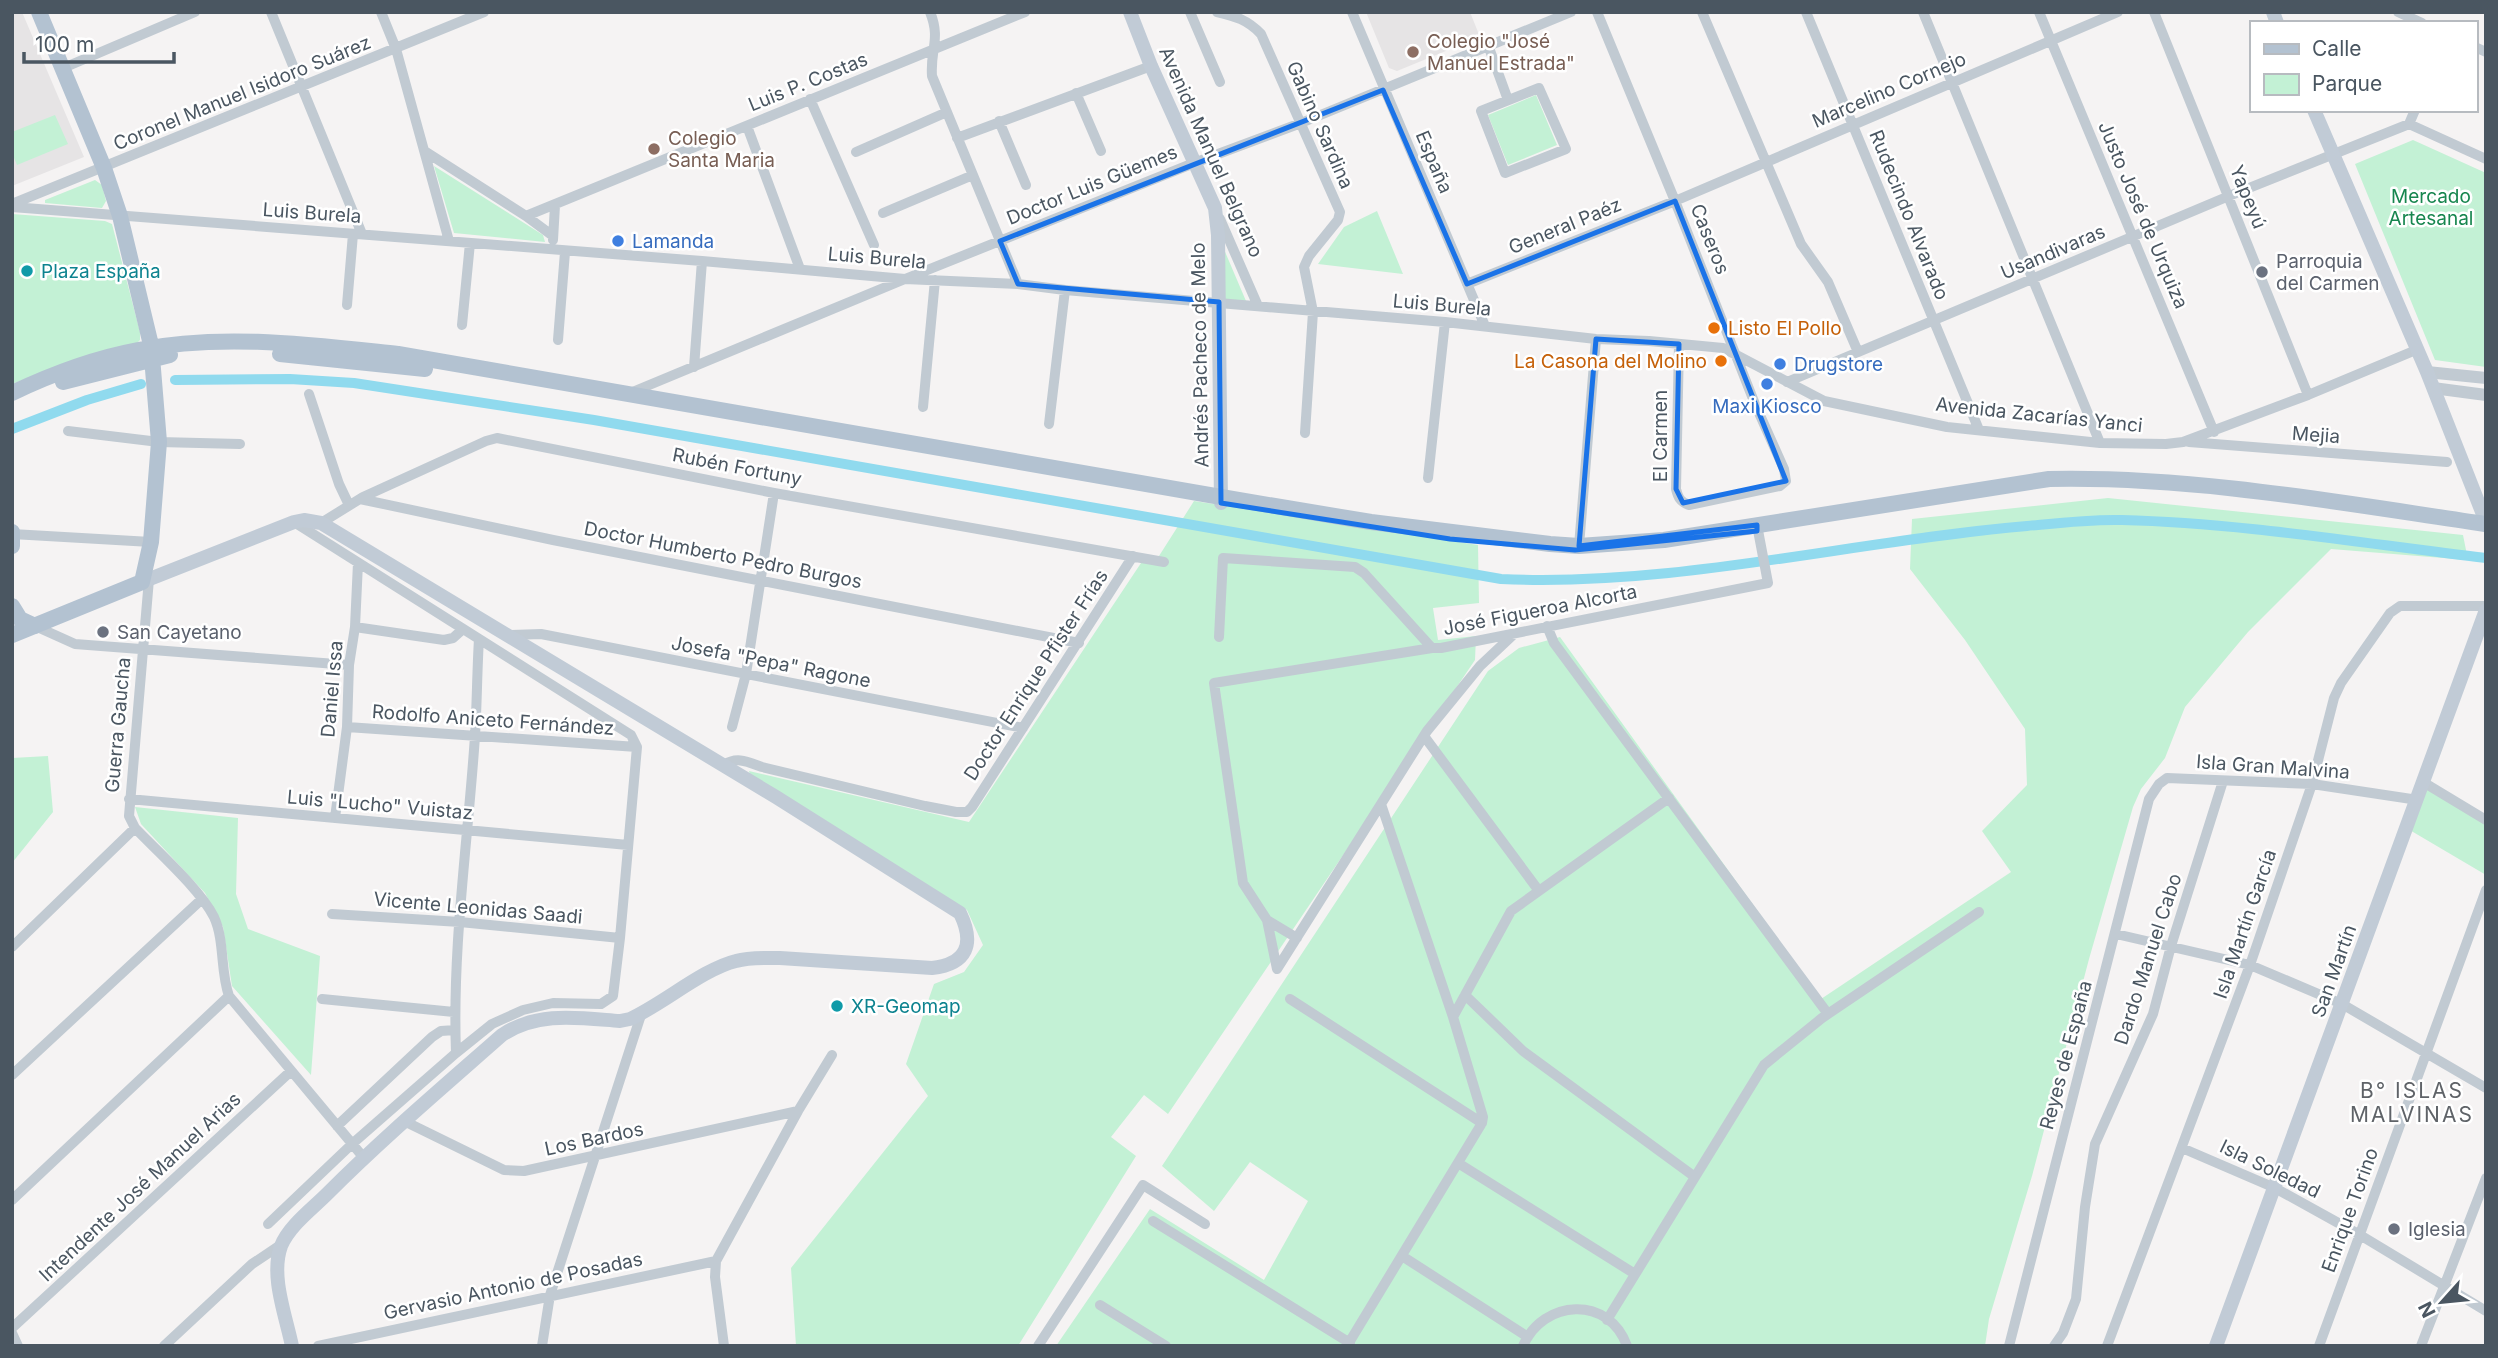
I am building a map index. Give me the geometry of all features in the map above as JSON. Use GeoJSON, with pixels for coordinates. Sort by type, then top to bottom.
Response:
{"type":"FeatureCollection","features":[{"type":"Feature","properties":{"kind":"main road"},"geometry":{"type":"LineString","coordinates":[[39,12],[104,168],[120,216],[152,354],[159,442],[151,542],[145,580]]}},
{"type":"Feature","properties":{"kind":"main road","name":"Avenida Manuel Belgrano"},"geometry":{"type":"LineString","coordinates":[[1130,12],[1214,208]]}},
{"type":"Feature","properties":{"kind":"main road"},"geometry":{"type":"LineString","coordinates":[[12,393],[84,365],[152,354],[248,342],[323,346],[398,354],[1450,539],[1575,550],[1638,547],[2016,483],[2084,478],[2248,490],[2485,527],[2477,503],[2481,496],[2440,407],[2315,112]]}},
{"type":"Feature","properties":{"kind":"main road","name":"Andrés Pacheco de Melo"},"geometry":{"type":"LineString","coordinates":[[1214,208],[1219,235],[1221,500]]}},
{"type":"Feature","properties":{"kind":"main road"},"geometry":{"type":"LineString","coordinates":[[12,402],[48,385],[152,354],[248,351],[396,365],[580,393],[915,453],[1221,500],[1550,544],[1579,546],[1664,540],[1757,528]]}},
{"type":"Feature","properties":{"kind":"main road"},"geometry":{"type":"LineString","coordinates":[[12,635],[295,522],[304,520],[321,523],[724,765],[960,913],[967,927],[969,937],[965,950],[959,959],[948,966],[932,968],[756,958],[735,961],[715,969],[641,1015],[620,1021],[547,1017],[514,1026],[364,1158],[296,1225],[282,1244],[277,1274],[292,1346]]}},
{"type":"Feature","properties":{"kind":"main road"},"geometry":{"type":"LineString","coordinates":[[12,534],[12,546]]}},
{"type":"Feature","properties":{"kind":"main road"},"geometry":{"type":"LineString","coordinates":[[12,607],[20,619],[35,626]]}},
{"type":"Feature","properties":{"kind":"main road","name":"San Martín"},"geometry":{"type":"LineString","coordinates":[[2216,1346],[2418,800],[2486,608]]}},
{"type":"Feature","properties":{"kind":"street"},"geometry":{"type":"LineString","coordinates":[[61,69],[195,12]]}},
{"type":"Feature","properties":{"kind":"street"},"geometry":{"type":"LineString","coordinates":[[271,12],[303,85],[357,234],[346,305]]}},
{"type":"Feature","properties":{"kind":"street"},"geometry":{"type":"LineString","coordinates":[[381,12],[396,49],[449,241]]}},
{"type":"Feature","properties":{"kind":"street","name":"Coronel Manuel Isidoro Suárez"},"geometry":{"type":"LineString","coordinates":[[12,206],[484,12]]}},
{"type":"Feature","properties":{"kind":"street"},"geometry":{"type":"LineString","coordinates":[[930,12],[937,37],[933,49],[932,76],[1018,284]]}},
{"type":"Feature","properties":{"kind":"street","name":"Luis P. Costas"},"geometry":{"type":"LineString","coordinates":[[526,216],[1025,12]]}},
{"type":"Feature","properties":{"kind":"street"},"geometry":{"type":"LineString","coordinates":[[1190,12],[1220,82]]}},
{"type":"Feature","properties":{"kind":"street","name":"Gabino Sardina"},"geometry":{"type":"LineString","coordinates":[[1217,12],[1251,23],[1261,34],[1340,212],[1338,220],[1309,256],[1304,267],[1313,312]]}},
{"type":"Feature","properties":{"kind":"street","name":"España"},"geometry":{"type":"LineString","coordinates":[[1352,12],[1485,326]]}},
{"type":"Feature","properties":{"kind":"street","name":"Doctor Luis Güemes"},"geometry":{"type":"LineString","coordinates":[[628,394],[905,279],[1301,123],[1571,12]]}},
{"type":"Feature","properties":{"kind":"street","name":"Caseros"},"geometry":{"type":"LineString","coordinates":[[1597,12],[1755,404],[1784,469],[1786,481]]}},
{"type":"Feature","properties":{"kind":"street"},"geometry":{"type":"LineString","coordinates":[[1702,12],[1801,244],[1828,282],[1858,352]]}},
{"type":"Feature","properties":{"kind":"street","name":"Rudecindo Alvarado"},"geometry":{"type":"LineString","coordinates":[[1806,12],[1979,430]]}},
{"type":"Feature","properties":{"kind":"street"},"geometry":{"type":"LineString","coordinates":[[1923,12],[2100,443]]}},
{"type":"Feature","properties":{"kind":"street","name":"Justo José de Urquiza"},"geometry":{"type":"LineString","coordinates":[[2039,12],[2214,432]]}},
{"type":"Feature","properties":{"kind":"street","name":"Marcelino Cornejo"},"geometry":{"type":"LineString","coordinates":[[1675,201],[2118,12]]}},
{"type":"Feature","properties":{"kind":"street","name":"Yapeyú"},"geometry":{"type":"LineString","coordinates":[[2154,12],[2308,395]]}},
{"type":"Feature","properties":{"kind":"street"},"geometry":{"type":"LineString","coordinates":[[2398,12],[2418,21]]}},
{"type":"Feature","properties":{"kind":"street"},"geometry":{"type":"LineString","coordinates":[[1488,46],[1508,100]]}},
{"type":"Feature","properties":{"kind":"street"},"geometry":{"type":"LineString","coordinates":[[957,138],[1151,65]]}},
{"type":"Feature","properties":{"kind":"street"},"geometry":{"type":"LineString","coordinates":[[1539,88],[1566,149],[1505,173],[1481,111],[1508,100],[1539,88]]}},
{"type":"Feature","properties":{"kind":"street"},"geometry":{"type":"LineString","coordinates":[[1076,93],[1101,151]]}},
{"type":"Feature","properties":{"kind":"street"},"geometry":{"type":"LineString","coordinates":[[810,99],[874,245]]}},
{"type":"Feature","properties":{"kind":"street"},"geometry":{"type":"LineString","coordinates":[[856,152],[947,112]]}},
{"type":"Feature","properties":{"kind":"street"},"geometry":{"type":"LineString","coordinates":[[2414,112],[2409,124],[2486,159]]}},
{"type":"Feature","properties":{"kind":"street"},"geometry":{"type":"LineString","coordinates":[[999,121],[1026,185]]}},
{"type":"Feature","properties":{"kind":"street","name":"Usandivaras"},"geometry":{"type":"LineString","coordinates":[[1787,382],[2229,196],[2409,124]]}},
{"type":"Feature","properties":{"kind":"street"},"geometry":{"type":"LineString","coordinates":[[747,125],[800,269]]}},
{"type":"Feature","properties":{"kind":"street"},"geometry":{"type":"LineString","coordinates":[[426,152],[553,236]]}},
{"type":"Feature","properties":{"kind":"street"},"geometry":{"type":"LineString","coordinates":[[883,213],[973,176]]}},
{"type":"Feature","properties":{"kind":"street","name":"General Paéz"},"geometry":{"type":"LineString","coordinates":[[1467,284],[1675,201]]}},
{"type":"Feature","properties":{"kind":"street"},"geometry":{"type":"LineString","coordinates":[[555,205],[553,236],[559,251],[558,340]]}},
{"type":"Feature","properties":{"kind":"street","name":"Luis Burela"},"geometry":{"type":"LineString","coordinates":[[12,206],[905,279],[1018,284],[1445,322],[1596,339],[1723,348],[1737,356]]}},
{"type":"Feature","properties":{"kind":"street","name":"Avenida Manuel Belgrano"},"geometry":{"type":"LineString","coordinates":[[1214,208],[1258,306]]}},
{"type":"Feature","properties":{"kind":"street"},"geometry":{"type":"LineString","coordinates":[[462,325],[470,243]]}},
{"type":"Feature","properties":{"kind":"street"},"geometry":{"type":"LineString","coordinates":[[694,367],[702,261]]}},
{"type":"Feature","properties":{"kind":"street"},"geometry":{"type":"LineString","coordinates":[[923,407],[935,280]]}},
{"type":"Feature","properties":{"kind":"street"},"geometry":{"type":"LineString","coordinates":[[1049,424],[1065,290]]}},
{"type":"Feature","properties":{"kind":"street"},"geometry":{"type":"LineString","coordinates":[[1305,433],[1313,312]]}},
{"type":"Feature","properties":{"kind":"street"},"geometry":{"type":"LineString","coordinates":[[1428,478],[1445,322]]}},
{"type":"Feature","properties":{"kind":"street"},"geometry":{"type":"LineString","coordinates":[[1579,546],[1596,339]]}},
{"type":"Feature","properties":{"kind":"street","name":"El Carmen"},"geometry":{"type":"LineString","coordinates":[[1679,344],[1676,489],[1683,503],[1689,505],[1780,486],[1786,481]]}},
{"type":"Feature","properties":{"kind":"street","name":"Avenida Zacarías Yanci"},"geometry":{"type":"LineString","coordinates":[[1737,356],[1824,401],[1947,427],[2100,443],[2166,444],[2183,442],[2214,432],[2416,350]]}},
{"type":"Feature","properties":{"kind":"street"},"geometry":{"type":"LineString","coordinates":[[2427,372],[2486,378]]}},
{"type":"Feature","properties":{"kind":"street"},"geometry":{"type":"LineString","coordinates":[[2433,388],[2486,395]]}},
{"type":"Feature","properties":{"kind":"street"},"geometry":{"type":"LineString","coordinates":[[309,394],[339,484],[349,505]]}},
{"type":"Feature","properties":{"kind":"street"},"geometry":{"type":"LineString","coordinates":[[68,431],[159,442],[240,444]]}},
{"type":"Feature","properties":{"kind":"street","name":"Rubén Fortuny"},"geometry":{"type":"LineString","coordinates":[[321,523],[360,499],[497,438],[774,493],[1164,562]]}},
{"type":"Feature","properties":{"kind":"street","name":"Mejia"},"geometry":{"type":"LineString","coordinates":[[2183,442],[2447,462]]}},
{"type":"Feature","properties":{"kind":"street"},"geometry":{"type":"LineString","coordinates":[[732,727],[746,674],[774,493]]}},
{"type":"Feature","properties":{"kind":"street","name":"Doctor Humberto Pedro Burgos"},"geometry":{"type":"LineString","coordinates":[[360,499],[1079,643]]}},
{"type":"Feature","properties":{"kind":"street"},"geometry":{"type":"LineString","coordinates":[[268,1224],[352,1144],[456,1052],[492,1024],[523,1010],[553,1003],[601,1004],[613,996],[637,747],[631,736],[295,522]]}},
{"type":"Feature","properties":{"kind":"street","name":"José Figueroa Alcorta"},"geometry":{"type":"LineString","coordinates":[[1219,637],[1223,558],[1355,567],[1364,573],[1432,648],[1441,648],[1768,583],[1757,528]]}},
{"type":"Feature","properties":{"kind":"street"},"geometry":{"type":"LineString","coordinates":[[12,534],[151,542]]}},
{"type":"Feature","properties":{"kind":"street","name":"Doctor Enrique Pfister Frías"},"geometry":{"type":"LineString","coordinates":[[724,765],[732,760],[745,761],[912,803],[967,812],[1133,556]]}},
{"type":"Feature","properties":{"kind":"street","name":"Daniel Issa"},"geometry":{"type":"LineString","coordinates":[[335,818],[347,727],[349,665],[355,627],[358,563]]}},
{"type":"Feature","properties":{"kind":"street","name":"Guerra Gaucha"},"geometry":{"type":"LineString","coordinates":[[135,828],[129,816],[129,799],[145,580]]}},
{"type":"Feature","properties":{"kind":"street","name":"Isla Martín García"},"geometry":{"type":"LineString","coordinates":[[2107,1346],[2250,965],[2312,784],[2334,698],[2341,683],[2390,613],[2400,606],[2486,608]]}},
{"type":"Feature","properties":{"kind":"street"},"geometry":{"type":"LineString","coordinates":[[35,626],[75,644],[349,665]]}},
{"type":"Feature","properties":{"kind":"street"},"geometry":{"type":"LineString","coordinates":[[1547,626],[1554,643],[1828,1014]]}},
{"type":"Feature","properties":{"kind":"street"},"geometry":{"type":"LineString","coordinates":[[355,627],[444,640],[453,638],[463,629]]}},
{"type":"Feature","properties":{"kind":"street"},"geometry":{"type":"LineString","coordinates":[[1432,648],[1214,683],[1243,883],[1267,920],[1277,969],[1424,736],[1480,666],[1515,633]]}},
{"type":"Feature","properties":{"kind":"street","name":"Josefa \"Pepa\" Ragone"},"geometry":{"type":"LineString","coordinates":[[511,635],[541,634],[1023,728]]}},
{"type":"Feature","properties":{"kind":"street"},"geometry":{"type":"LineString","coordinates":[[456,1052],[454,1012],[475,737],[479,639]]}},
{"type":"Feature","properties":{"kind":"street","name":"Rodolfo Aniceto Fernández"},"geometry":{"type":"LineString","coordinates":[[347,727],[637,747]]}},
{"type":"Feature","properties":{"kind":"street"},"geometry":{"type":"LineString","coordinates":[[1424,736],[1539,891]]}},
{"type":"Feature","properties":{"kind":"street","name":"Isla Gran Malvina"},"geometry":{"type":"LineString","coordinates":[[2167,778],[2312,784],[2418,800]]}},
{"type":"Feature","properties":{"kind":"street","name":"Reyes de España"},"geometry":{"type":"LineString","coordinates":[[2009,1346],[2149,799],[2159,784],[2167,778]]}},
{"type":"Feature","properties":{"kind":"street","name":"Dardo Manuel Cabo"},"geometry":{"type":"LineString","coordinates":[[2053,1346],[2063,1333],[2077,1299],[2085,1207],[2095,1144],[2153,1014],[2171,946],[2223,781]]}},
{"type":"Feature","properties":{"kind":"street"},"geometry":{"type":"LineString","coordinates":[[2423,782],[2486,820]]}},
{"type":"Feature","properties":{"kind":"street","name":"Luis \"Lucho\" Vuistaz"},"geometry":{"type":"LineString","coordinates":[[129,799],[628,845]]}},
{"type":"Feature","properties":{"kind":"street"},"geometry":{"type":"LineString","coordinates":[[1453,1017],[1511,911],[1670,799]]}},
{"type":"Feature","properties":{"kind":"street"},"geometry":{"type":"LineString","coordinates":[[1153,1222],[1348,1344],[1482,1123],[1482,1107],[1381,804]]}},
{"type":"Feature","properties":{"kind":"street"},"geometry":{"type":"LineString","coordinates":[[12,947],[135,828],[202,899],[214,918],[229,996],[364,1158]]}},
{"type":"Feature","properties":{"kind":"street","name":"Enrique Torino"},"geometry":{"type":"LineString","coordinates":[[2319,1346],[2486,890]]}},
{"type":"Feature","properties":{"kind":"street"},"geometry":{"type":"LineString","coordinates":[[12,1075],[202,899]]}},
{"type":"Feature","properties":{"kind":"street"},"geometry":{"type":"LineString","coordinates":[[1607,1320],[1764,1065],[1828,1014],[1979,912]]}},
{"type":"Feature","properties":{"kind":"street","name":"Vicente Leonidas Saadi"},"geometry":{"type":"LineString","coordinates":[[332,914],[460,922],[620,938]]}},
{"type":"Feature","properties":{"kind":"street"},"geometry":{"type":"LineString","coordinates":[[1267,920],[1297,938]]}},
{"type":"Feature","properties":{"kind":"street"},"geometry":{"type":"LineString","coordinates":[[2116,934],[2250,965],[2342,1004],[2486,1088]]}},
{"type":"Feature","properties":{"kind":"street"},"geometry":{"type":"LineString","coordinates":[[1465,995],[1523,1051],[1695,1177]]}},
{"type":"Feature","properties":{"kind":"street"},"geometry":{"type":"LineString","coordinates":[[12,1199],[229,996]]}},
{"type":"Feature","properties":{"kind":"street"},"geometry":{"type":"LineString","coordinates":[[322,999],[454,1012]]}},
{"type":"Feature","properties":{"kind":"street"},"geometry":{"type":"LineString","coordinates":[[1290,999],[1482,1123]]}},
{"type":"Feature","properties":{"kind":"street"},"geometry":{"type":"LineString","coordinates":[[542,1346],[550,1295],[641,1015]]}},
{"type":"Feature","properties":{"kind":"street"},"geometry":{"type":"LineString","coordinates":[[337,1126],[432,1037],[441,1031],[455,1030]]}},
{"type":"Feature","properties":{"kind":"street"},"geometry":{"type":"LineString","coordinates":[[724,1346],[715,1277],[716,1261],[798,1111],[832,1055]]}},
{"type":"Feature","properties":{"kind":"street","name":"Intendente José Manuel Arias"},"geometry":{"type":"LineString","coordinates":[[12,1331],[290,1071]]}},
{"type":"Feature","properties":{"kind":"street","name":"Los Bardos"},"geometry":{"type":"LineString","coordinates":[[404,1121],[504,1170],[524,1171],[798,1111]]}},
{"type":"Feature","properties":{"kind":"street","name":"Isla Soledad"},"geometry":{"type":"LineString","coordinates":[[2182,1147],[2275,1188],[2360,1235],[2486,1311]]}},
{"type":"Feature","properties":{"kind":"street"},"geometry":{"type":"LineString","coordinates":[[1458,1163],[1635,1274]]}},
{"type":"Feature","properties":{"kind":"street"},"geometry":{"type":"LineString","coordinates":[[2421,1346],[2486,1178]]}},
{"type":"Feature","properties":{"kind":"street"},"geometry":{"type":"LineString","coordinates":[[1038,1346],[1143,1185],[1205,1224]]}},
{"type":"Feature","properties":{"kind":"street"},"geometry":{"type":"LineString","coordinates":[[164,1346],[252,1264],[282,1244]]}},
{"type":"Feature","properties":{"kind":"street"},"geometry":{"type":"LineString","coordinates":[[1402,1256],[1525,1341],[1533,1328],[1548,1316],[1566,1309],[1584,1309],[1616,1326],[1627,1346]]}},
{"type":"Feature","properties":{"kind":"street","name":"Gervasio Antonio de Posadas"},"geometry":{"type":"LineString","coordinates":[[318,1346],[716,1261]]}},
{"type":"Feature","properties":{"kind":"street"},"geometry":{"type":"LineString","coordinates":[[1100,1305],[1166,1346]]}},
{"type":"Feature","properties":{"kind":"street"},"geometry":{"type":"LineString","coordinates":[[12,1331],[18,1346]]}},
{"type":"Feature","properties":{"kind":"highlighted area"},"geometry":{"type":"Polygon","coordinates":[[[1383,90],[1467,284],[1675,201],[1786,481],[1683,503],[1676,489],[1679,344],[1596,339],[1579,546],[1757,525],[1757,531],[1575,550],[1450,539],[1221,503],[1219,302],[1018,284],[1000,241],[1383,90]]]}},
{"type":"Feature","properties":{"kind":"shaded area"},"geometry":{"type":"Polygon","coordinates":[[[12,12],[22,12],[84,157],[12,186],[12,12]]]}},
{"type":"Feature","properties":{"kind":"shaded area","name":"Colegio \"José Manuel Estrada\""},"geometry":{"type":"Polygon","coordinates":[[[1366,12],[1470,12],[1480,37],[1397,71],[1389,68],[1366,12]]]}},
{"type":"Feature","properties":{"kind":"green space"},"geometry":{"type":"Polygon","coordinates":[[[1536,95],[1557,145],[1508,165],[1488,115],[1536,95]]]}},
{"type":"Feature","properties":{"kind":"green space"},"geometry":{"type":"Polygon","coordinates":[[[55,115],[68,144],[17,165],[12,153],[12,132],[55,115]]]}},
{"type":"Feature","properties":{"kind":"green space","name":"Mercado Artesanal"},"geometry":{"type":"Polygon","coordinates":[[[2413,140],[2486,173],[2486,367],[2435,360],[2355,164],[2413,140]]]}},
{"type":"Feature","properties":{"kind":"green space"},"geometry":{"type":"Polygon","coordinates":[[[434,166],[543,235],[545,242],[454,233],[434,166]]]}},
{"type":"Feature","properties":{"kind":"green space"},"geometry":{"type":"Polygon","coordinates":[[[95,180],[102,185],[106,201],[102,208],[45,203],[45,200],[95,180]]]}},
{"type":"Feature","properties":{"kind":"green space"},"geometry":{"type":"Polygon","coordinates":[[[1377,211],[1403,274],[1318,264],[1344,227],[1377,211]]]}},
{"type":"Feature","properties":{"kind":"green space"},"geometry":{"type":"Polygon","coordinates":[[[12,214],[105,221],[112,224],[140,332],[140,340],[137,343],[84,357],[12,384],[12,214]]]}},
{"type":"Feature","properties":{"kind":"green space"},"geometry":{"type":"Polygon","coordinates":[[[1223,247],[1246,301],[1221,299],[1223,247]]]}},
{"type":"Feature","properties":{"kind":"green space"},"geometry":{"type":"Polygon","coordinates":[[[2108,498],[2463,535],[2468,560],[2331,549],[2248,632],[2185,707],[2165,758],[2141,789],[2133,807],[2089,959],[2032,1176],[1989,1319],[1985,1346],[1056,1346],[1150,1209],[1264,1280],[1308,1201],[1250,1162],[1214,1211],[1162,1166],[1488,671],[1519,648],[1560,637],[1821,999],[2011,872],[1982,831],[2027,785],[2025,729],[1965,640],[1910,569],[1912,519],[2108,498]]]}},
{"type":"Feature","properties":{"kind":"green space"},"geometry":{"type":"Polygon","coordinates":[[[1194,501],[1478,545],[1479,603],[1433,608],[1438,640],[1476,636],[1475,660],[1168,1114],[1144,1095],[1111,1137],[1136,1156],[1018,1346],[796,1346],[791,1268],[928,1096],[906,1064],[934,984],[964,972],[983,945],[967,910],[750,775],[749,771],[969,822],[1145,557],[1159,556],[1194,501]]]}},
{"type":"Feature","properties":{"kind":"green space"},"geometry":{"type":"Polygon","coordinates":[[[48,756],[53,812],[12,863],[12,758],[48,756]]]}},
{"type":"Feature","properties":{"kind":"green space"},"geometry":{"type":"Polygon","coordinates":[[[2423,783],[2486,821],[2486,875],[2408,829],[2423,783]]]}},
{"type":"Feature","properties":{"kind":"green space"},"geometry":{"type":"Polygon","coordinates":[[[135,807],[238,818],[236,894],[248,929],[320,956],[311,1075],[232,986],[223,927],[205,893],[141,824],[135,807]]]}},
{"type":"Feature","properties":{"kind":"waterway"},"geometry":{"type":"LineString","coordinates":[[175,380],[290,379],[354,383],[594,420],[1501,579],[1567,580],[1699,570],[1961,533],[2098,520],[2213,525],[2486,558]]}},
{"type":"Feature","properties":{"kind":"waterway"},"geometry":{"type":"LineString","coordinates":[[12,429],[87,400],[141,384]]}},
{"type":"Feature","properties":{"kind":"place","name":"Colegio \"José Manuel Estrada\""},"geometry":{"type":"Point","coordinates":[1413,52]}},
{"type":"Feature","properties":{"kind":"place","name":"Colegio Santa Maria"},"geometry":{"type":"Point","coordinates":[654,149]}},
{"type":"Feature","properties":{"kind":"place","name":"Lamanda"},"geometry":{"type":"Point","coordinates":[618,241]}},
{"type":"Feature","properties":{"kind":"place","name":"Plaza España"},"geometry":{"type":"Point","coordinates":[27,271]}},
{"type":"Feature","properties":{"kind":"place","name":"Parroquia del Carmen"},"geometry":{"type":"Point","coordinates":[2262,272]}},
{"type":"Feature","properties":{"kind":"place","name":"Listo El Pollo"},"geometry":{"type":"Point","coordinates":[1714,328]}},
{"type":"Feature","properties":{"kind":"place","name":"La Casona del Molino"},"geometry":{"type":"Point","coordinates":[1721,361]}},
{"type":"Feature","properties":{"kind":"place","name":"Drugstore"},"geometry":{"type":"Point","coordinates":[1780,364]}},
{"type":"Feature","properties":{"kind":"place","name":"Maxi Kiosco"},"geometry":{"type":"Point","coordinates":[1767,384]}},
{"type":"Feature","properties":{"kind":"place","name":"San Cayetano"},"geometry":{"type":"Point","coordinates":[103,632]}},
{"type":"Feature","properties":{"kind":"place","name":"XR-Geomap"},"geometry":{"type":"Point","coordinates":[837,1006]}},
{"type":"Feature","properties":{"kind":"place","name":"Iglesia"},"geometry":{"type":"Point","coordinates":[2394,1229]}},
{"type":"Feature","properties":{"kind":"district","name":"B° ISLAS MALVINAS"},"geometry":{"type":"Point","coordinates":[2412,1102]}}]}
